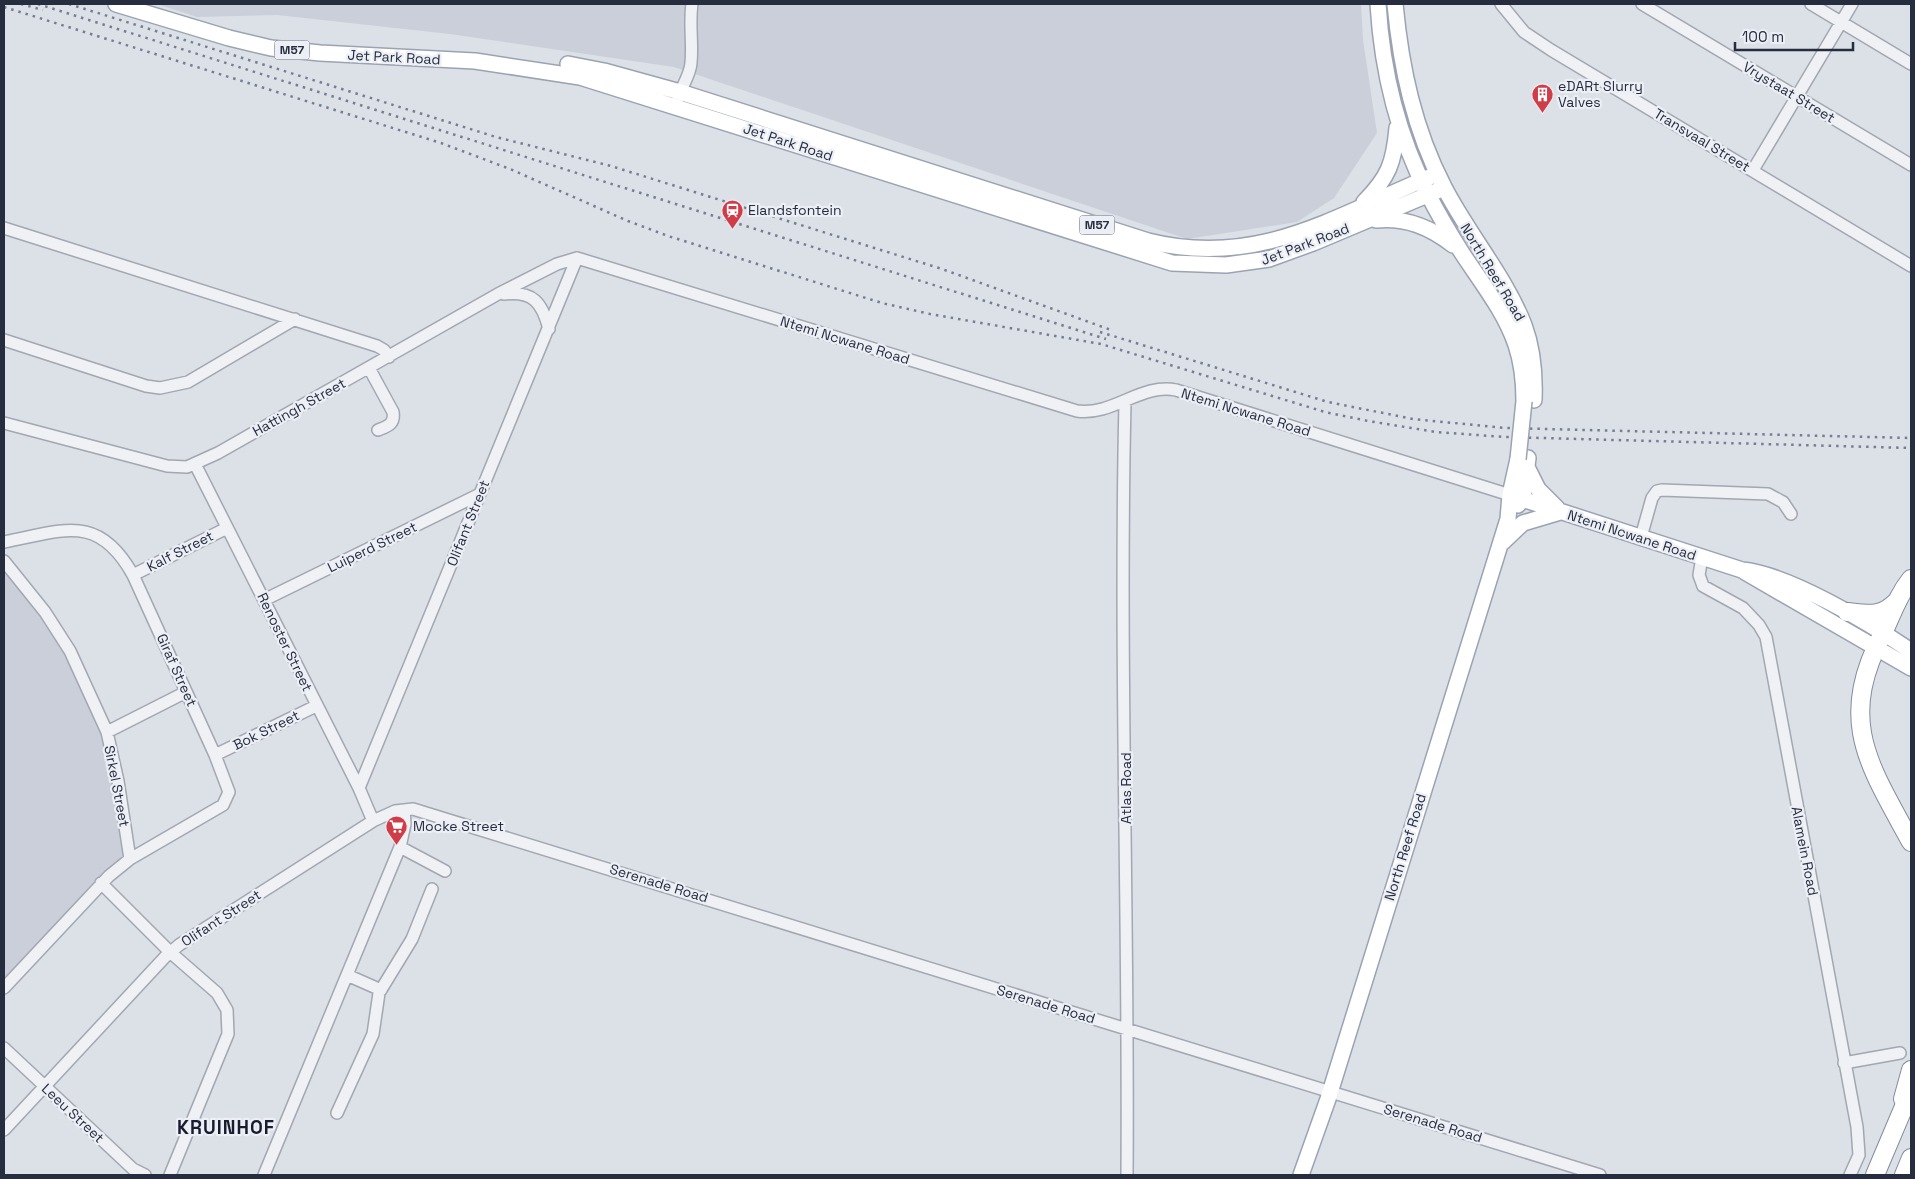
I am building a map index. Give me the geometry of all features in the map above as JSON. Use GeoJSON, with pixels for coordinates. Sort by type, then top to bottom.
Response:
{"type":"FeatureCollection","features":[{"type":"Feature","properties":{"kind":"highway"},"geometry":{"type":"LineString","coordinates":[[1911,579],[1896,602],[1868,664],[1859,708],[1861,731],[1870,766],[1911,842]]}},
{"type":"Feature","properties":{"kind":"highway"},"geometry":{"type":"LineString","coordinates":[[1847,612],[1876,615],[1886,612],[1896,602]]}},
{"type":"Feature","properties":{"kind":"highway"},"geometry":{"type":"LineString","coordinates":[[1903,1110],[1911,1070]]}},
{"type":"Feature","properties":{"kind":"highway"},"geometry":{"type":"LineString","coordinates":[[1875,1175],[1911,1090]]}},
{"type":"Feature","properties":{"kind":"highway"},"geometry":{"type":"LineString","coordinates":[[1904,1175],[1911,1158]]}},
{"type":"Feature","properties":{"kind":"main road","name":"Jet Park Road"},"geometry":{"type":"LineString","coordinates":[[116,4],[229,38],[271,48],[320,53],[475,61],[560,73],[678,99]]}},
{"type":"Feature","properties":{"kind":"main road","name":"Jet Park Road"},"geometry":{"type":"LineString","coordinates":[[138,4],[229,32],[271,42],[325,48],[551,62],[604,71],[678,99],[1172,263],[1201,266],[1254,263],[1283,255],[1362,214],[1425,187],[1437,174]]}},
{"type":"Feature","properties":{"kind":"main road"},"geometry":{"type":"LineString","coordinates":[[1378,4],[1385,58],[1398,120],[1425,187]]}},
{"type":"Feature","properties":{"kind":"main road"},"geometry":{"type":"LineString","coordinates":[[1395,4],[1399,46],[1409,98],[1422,139],[1437,174]]}},
{"type":"Feature","properties":{"kind":"main road"},"geometry":{"type":"LineString","coordinates":[[1398,120],[1395,151],[1390,167],[1362,214],[1418,224],[1439,234],[1460,251]]}},
{"type":"Feature","properties":{"kind":"main road","name":"North Reef Road"},"geometry":{"type":"LineString","coordinates":[[1302,1175],[1330,1091],[1497,549],[1516,496],[1525,461],[1533,365],[1525,326],[1514,302],[1468,230],[1437,174]]}},
{"type":"Feature","properties":{"kind":"main road","name":"Jet Park Road"},"geometry":{"type":"LineString","coordinates":[[1425,187],[1444,188]]}},
{"type":"Feature","properties":{"kind":"main road","name":"North Reef Road"},"geometry":{"type":"LineString","coordinates":[[1425,187],[1460,251],[1502,316],[1516,344],[1529,401]]}},
{"type":"Feature","properties":{"kind":"main road"},"geometry":{"type":"LineString","coordinates":[[1525,461],[1538,489],[1562,512]]}},
{"type":"Feature","properties":{"kind":"main road","name":"Ntemi Ncwane Road"},"geometry":{"type":"LineString","coordinates":[[1516,496],[1742,570],[1770,575],[1847,612],[1911,668]]}},
{"type":"Feature","properties":{"kind":"main road"},"geometry":{"type":"LineString","coordinates":[[1497,549],[1514,529],[1523,523],[1562,512]]}},
{"type":"Feature","properties":{"kind":"main road","name":"Ntemi Ncwane Road"},"geometry":{"type":"LineString","coordinates":[[1742,570],[1761,583],[1879,639],[1911,650]]}},
{"type":"Feature","properties":{"kind":"street"},"geometry":{"type":"LineString","coordinates":[[678,99],[691,62],[692,4]]}},
{"type":"Feature","properties":{"kind":"street","name":"Transvaal Street"},"geometry":{"type":"LineString","coordinates":[[1501,4],[1515,23],[1537,40],[1911,266]]}},
{"type":"Feature","properties":{"kind":"street","name":"Vrystaat Street"},"geometry":{"type":"LineString","coordinates":[[1642,4],[1911,165]]}},
{"type":"Feature","properties":{"kind":"street"},"geometry":{"type":"LineString","coordinates":[[1810,4],[1911,64]]}},
{"type":"Feature","properties":{"kind":"street"},"geometry":{"type":"LineString","coordinates":[[1753,170],[1852,4]]}},
{"type":"Feature","properties":{"kind":"street"},"geometry":{"type":"LineString","coordinates":[[4,228],[380,347],[389,357]]}},
{"type":"Feature","properties":{"kind":"street","name":"Hattingh Street"},"geometry":{"type":"LineString","coordinates":[[4,423],[152,464],[180,468],[195,464],[389,357],[498,294],[556,264],[577,258]]}},
{"type":"Feature","properties":{"kind":"street","name":"Olifant Street"},"geometry":{"type":"LineString","coordinates":[[359,788],[577,258]]}},
{"type":"Feature","properties":{"kind":"street","name":"Ntemi Ncwane Road"},"geometry":{"type":"LineString","coordinates":[[577,258],[1077,411],[1100,411],[1154,390],[1176,390],[1516,496]]}},
{"type":"Feature","properties":{"kind":"street"},"geometry":{"type":"LineString","coordinates":[[498,294],[520,293],[535,301],[544,311],[549,329]]}},
{"type":"Feature","properties":{"kind":"street"},"geometry":{"type":"LineString","coordinates":[[4,340],[146,386],[160,388],[188,382],[295,319]]}},
{"type":"Feature","properties":{"kind":"street"},"geometry":{"type":"LineString","coordinates":[[369,368],[394,412],[392,424],[378,430]]}},
{"type":"Feature","properties":{"kind":"street","name":"Atlas Road"},"geometry":{"type":"LineString","coordinates":[[1125,402],[1123,530],[1128,1175]]}},
{"type":"Feature","properties":{"kind":"street","name":"Renoster Street"},"geometry":{"type":"LineString","coordinates":[[195,464],[359,788],[373,821]]}},
{"type":"Feature","properties":{"kind":"street"},"geometry":{"type":"LineString","coordinates":[[1641,537],[1652,498],[1657,491],[1662,490],[1768,494],[1783,502],[1791,514]]}},
{"type":"Feature","properties":{"kind":"street","name":"Luiperd Street"},"geometry":{"type":"LineString","coordinates":[[264,600],[480,494]]}},
{"type":"Feature","properties":{"kind":"street","name":"Kalf Street"},"geometry":{"type":"LineString","coordinates":[[133,575],[227,528]]}},
{"type":"Feature","properties":{"kind":"street","name":"Giraf Street"},"geometry":{"type":"LineString","coordinates":[[4,542],[73,530],[90,532],[112,544],[133,575],[228,787],[228,797],[223,805],[130,859]]}},
{"type":"Feature","properties":{"kind":"street","name":"Alamein Road"},"geometry":{"type":"LineString","coordinates":[[1702,557],[1699,575],[1703,586],[1743,608],[1759,624],[1766,637],[1859,1144],[1859,1155],[1850,1175]]}},
{"type":"Feature","properties":{"kind":"street","name":"Sirkel Street"},"geometry":{"type":"LineString","coordinates":[[4,561],[45,612],[70,651],[107,732],[118,781],[130,859]]}},
{"type":"Feature","properties":{"kind":"street"},"geometry":{"type":"LineString","coordinates":[[107,732],[186,692]]}},
{"type":"Feature","properties":{"kind":"street","name":"Bok Street"},"geometry":{"type":"LineString","coordinates":[[215,755],[316,706]]}},
{"type":"Feature","properties":{"kind":"street"},"geometry":{"type":"LineString","coordinates":[[264,1175],[400,848],[405,824],[404,810]]}},
{"type":"Feature","properties":{"kind":"street","name":"Olifant Street"},"geometry":{"type":"LineString","coordinates":[[4,1130],[170,952],[373,821],[385,814],[404,810],[423,811],[492,833]]}},
{"type":"Feature","properties":{"kind":"street","name":"Serenade Road"},"geometry":{"type":"LineString","coordinates":[[492,833],[1600,1175]]}},
{"type":"Feature","properties":{"kind":"street"},"geometry":{"type":"LineString","coordinates":[[400,848],[445,871]]}},
{"type":"Feature","properties":{"kind":"street"},"geometry":{"type":"LineString","coordinates":[[4,988],[101,883],[130,859]]}},
{"type":"Feature","properties":{"kind":"street"},"geometry":{"type":"LineString","coordinates":[[101,883],[170,952],[217,993],[227,1010],[230,1026],[170,1175]]}},
{"type":"Feature","properties":{"kind":"street"},"geometry":{"type":"LineString","coordinates":[[337,1113],[373,1034],[381,990],[412,939],[432,889]]}},
{"type":"Feature","properties":{"kind":"street"},"geometry":{"type":"LineString","coordinates":[[347,975],[381,990]]}},
{"type":"Feature","properties":{"kind":"street","name":"Leeu Street"},"geometry":{"type":"LineString","coordinates":[[4,1048],[45,1086],[130,1172],[145,1175]]}},
{"type":"Feature","properties":{"kind":"street"},"geometry":{"type":"LineString","coordinates":[[1844,1063],[1900,1053]]}},
{"type":"Feature","properties":{"kind":"shaded area"},"geometry":{"type":"Polygon","coordinates":[[[157,4],[1361,4],[1363,40],[1377,133],[1334,198],[1297,222],[1187,239],[674,67],[450,34],[277,15],[197,17],[157,4]]]}},
{"type":"Feature","properties":{"kind":"shaded area"},"geometry":{"type":"Polygon","coordinates":[[[4,561],[75,661],[107,732],[130,859],[4,989],[4,561]]]}},
{"type":"Feature","properties":{"kind":"railway"},"geometry":{"type":"LineString","coordinates":[[21,4],[43,10]]}},
{"type":"Feature","properties":{"kind":"railway"},"geometry":{"type":"LineString","coordinates":[[38,4],[1106,339]]}},
{"type":"Feature","properties":{"kind":"railway"},"geometry":{"type":"LineString","coordinates":[[69,4],[496,137],[611,166],[942,269],[1111,330]]}},
{"type":"Feature","properties":{"kind":"railway"},"geometry":{"type":"LineString","coordinates":[[4,7],[441,143],[510,169],[628,221],[668,236],[882,303],[930,314],[1101,344],[1325,412],[1436,432],[1505,437],[1911,448]]}},
{"type":"Feature","properties":{"kind":"railway"},"geometry":{"type":"LineString","coordinates":[[1100,332],[1328,402],[1413,419],[1505,428],[1911,438]]}},
{"type":"Feature","properties":{"kind":"place","name":"eDARt Slurry Valves"},"geometry":{"type":"Point","coordinates":[1542,113]}},
{"type":"Feature","properties":{"kind":"place","name":"Elandsfontein"},"geometry":{"type":"Point","coordinates":[732,229]}},
{"type":"Feature","properties":{"kind":"place","name":"Mocke Street"},"geometry":{"type":"Point","coordinates":[397,845]}},
{"type":"Feature","properties":{"kind":"district","name":"KRUINHOF"},"geometry":{"type":"Point","coordinates":[226,1127]}}]}
